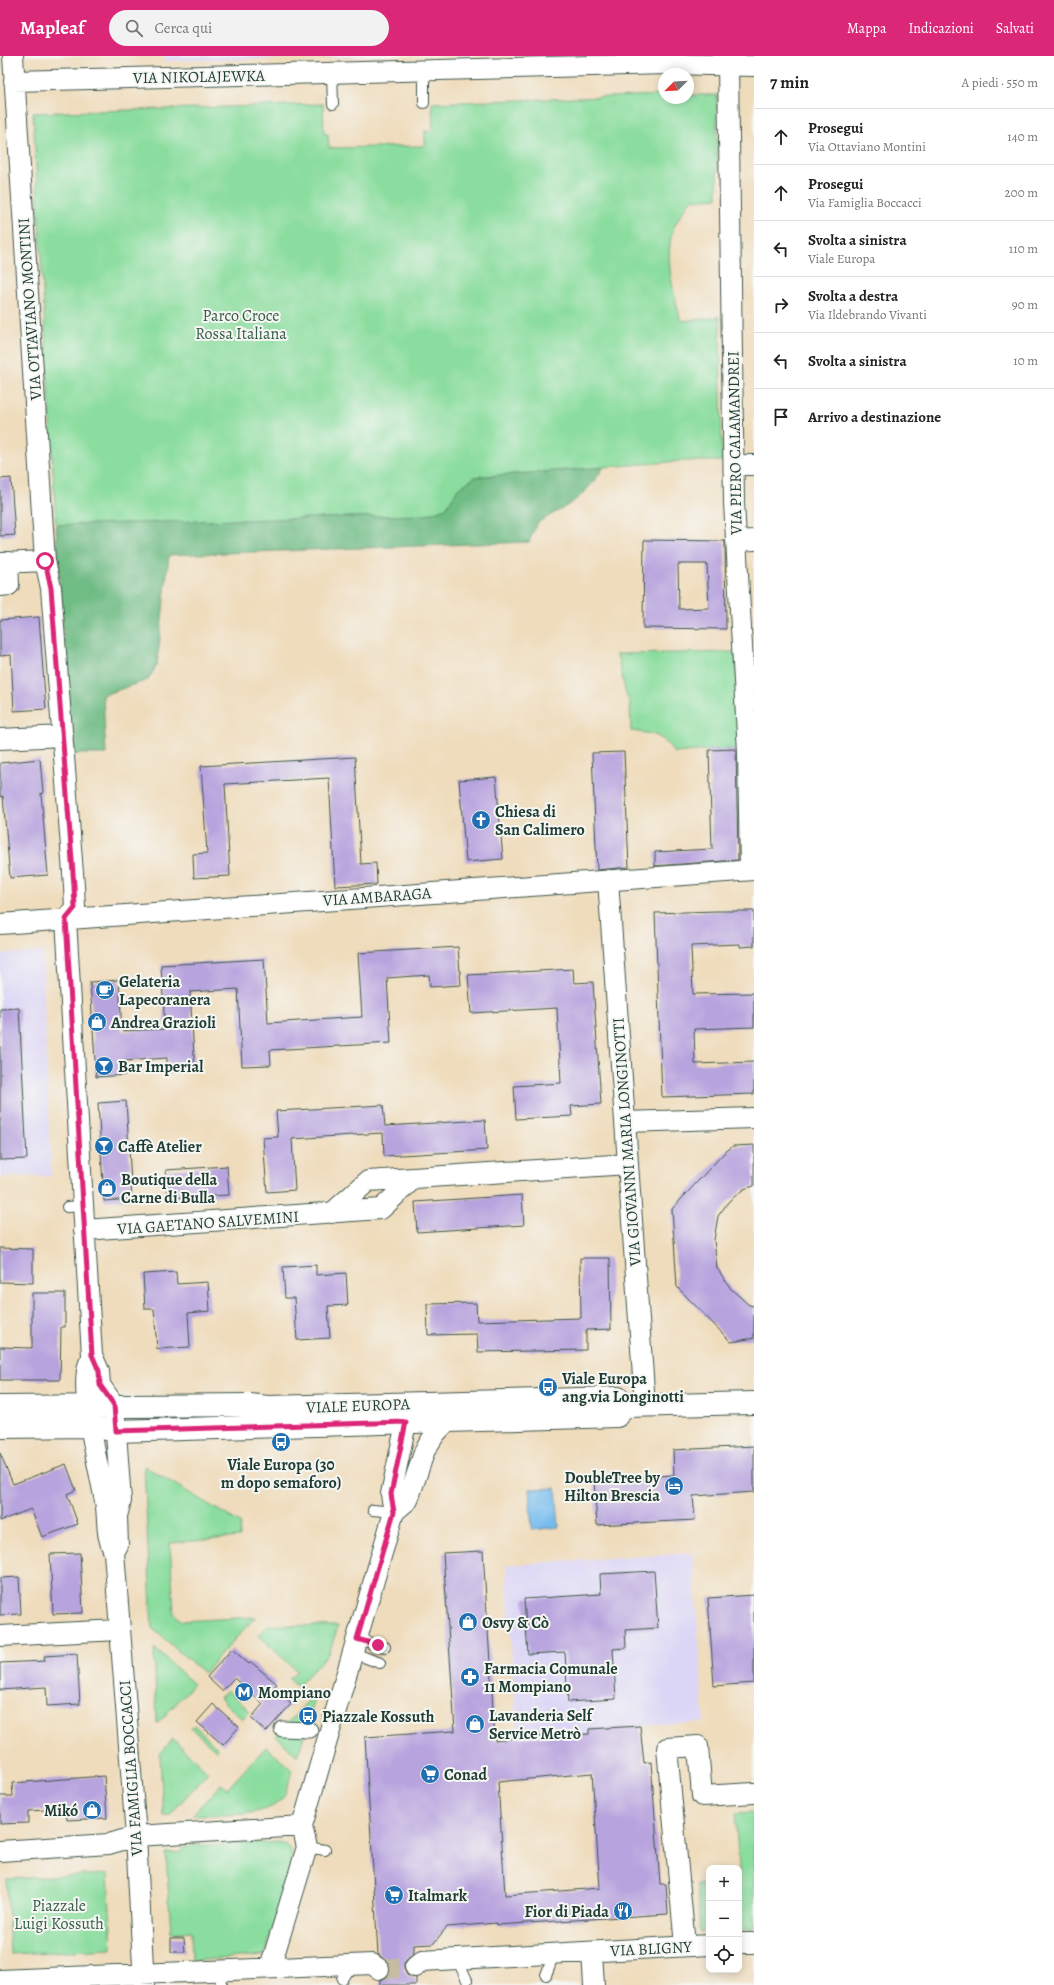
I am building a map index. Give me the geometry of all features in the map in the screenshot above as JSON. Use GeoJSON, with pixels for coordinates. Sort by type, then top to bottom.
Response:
{"type":"FeatureCollection","features":[{"type":"Feature","properties":{"kind":"street","name":"VIA OTTAVIANO MONTINI"},"geometry":{"type":"LineString","coordinates":[[13,56],[45,561],[51,588],[75,908],[66,919]]}},
{"type":"Feature","properties":{"kind":"street","name":"VIA NIKOLAJEWKA"},"geometry":{"type":"LineString","coordinates":[[14,81],[424,70],[647,60],[754,66]]}},
{"type":"Feature","properties":{"kind":"street","name":"VIA PIERO CALAMANDREI"},"geometry":{"type":"LineString","coordinates":[[728,64],[734,465],[745,541],[748,752],[752,870]]}},
{"type":"Feature","properties":{"kind":"street"},"geometry":{"type":"LineString","coordinates":[[734,465],[754,465]]}},
{"type":"Feature","properties":{"kind":"street"},"geometry":{"type":"LineString","coordinates":[[5,586],[4,562],[45,561]]}},
{"type":"Feature","properties":{"kind":"street"},"geometry":{"type":"LineString","coordinates":[[0,739],[63,736]]}},
{"type":"Feature","properties":{"kind":"street","name":"VIA AMBARAGA"},"geometry":{"type":"LineString","coordinates":[[0,924],[752,870]]}},
{"type":"Feature","properties":{"kind":"street","name":"VIA GIOVANNI MARIA LONGINOTTI"},"geometry":{"type":"LineString","coordinates":[[608,880],[628,1164],[635,1406]]}},
{"type":"Feature","properties":{"kind":"street","name":"VIA FAMIGLIA BOCCACCI"},"geometry":{"type":"LineString","coordinates":[[66,919],[75,1207],[84,1230],[92,1355],[99,1371],[100,1385],[114,1405],[121,1501],[117,1516],[118,1545],[114,1552]]}},
{"type":"Feature","properties":{"kind":"street"},"geometry":{"type":"LineString","coordinates":[[625,1122],[754,1118]]}},
{"type":"Feature","properties":{"kind":"street"},"geometry":{"type":"LineString","coordinates":[[332,1213],[368,1181],[628,1164]]}},
{"type":"Feature","properties":{"kind":"street","name":"VIA GAETANO SALVEMINI"},"geometry":{"type":"LineString","coordinates":[[84,1230],[381,1209],[413,1179]]}},
{"type":"Feature","properties":{"kind":"street","name":"VIA FAMIGLIA BOCCACCI"},"geometry":{"type":"LineString","coordinates":[[92,1355],[86,1370],[88,1405],[106,1508],[108,1540],[114,1552],[136,1836],[144,1979]]}},
{"type":"Feature","properties":{"kind":"street","name":"VIALE EUROPA"},"geometry":{"type":"LineString","coordinates":[[0,1407],[250,1404],[268,1408],[618,1398],[635,1406],[754,1403]]}},
{"type":"Feature","properties":{"kind":"street"},"geometry":{"type":"LineString","coordinates":[[270,1968],[316,1849],[302,1826],[394,1512],[391,1494],[406,1422],[410,1416],[421,1410],[472,1410],[485,1402]]}},
{"type":"Feature","properties":{"kind":"street","name":"VIALE EUROPA"},"geometry":{"type":"LineString","coordinates":[[0,1427],[92,1426],[116,1431],[446,1422],[618,1416],[635,1406]]}},
{"type":"Feature","properties":{"kind":"street"},"geometry":{"type":"LineString","coordinates":[[394,1512],[408,1500],[425,1450],[435,1434],[446,1422]]}},
{"type":"Feature","properties":{"kind":"street"},"geometry":{"type":"LineString","coordinates":[[0,1636],[119,1630]]}},
{"type":"Feature","properties":{"kind":"street"},"geometry":{"type":"LineString","coordinates":[[282,1729],[310,1730]]}},
{"type":"Feature","properties":{"kind":"street"},"geometry":{"type":"LineString","coordinates":[[685,1946],[667,1748],[698,1746],[702,1796],[754,1793]]}},
{"type":"Feature","properties":{"kind":"street"},"geometry":{"type":"LineString","coordinates":[[0,1851],[108,1844],[136,1836],[302,1826]]}},
{"type":"Feature","properties":{"kind":"street"},"geometry":{"type":"LineString","coordinates":[[742,1944],[754,1943]]}},
{"type":"Feature","properties":{"kind":"street","name":"VIA BLIGNY"},"geometry":{"type":"LineString","coordinates":[[417,1961],[706,1945]]}},
{"type":"Feature","properties":{"kind":"street","name":"VIA BLIGNY"},"geometry":{"type":"LineString","coordinates":[[592,1952],[594,1985]]}},
{"type":"Feature","properties":{"kind":"street"},"geometry":{"type":"LineString","coordinates":[[0,1980],[219,1978],[270,1968],[346,1972],[376,1963]]}},
{"type":"Feature","properties":{"kind":"lane"},"geometry":{"type":"LineString","coordinates":[[424,70],[424,103]]}},
{"type":"Feature","properties":{"kind":"lane"},"geometry":{"type":"LineString","coordinates":[[332,73],[333,104]]}},
{"type":"Feature","properties":{"kind":"lane"},"geometry":{"type":"LineString","coordinates":[[373,1510],[394,1512]]}},
{"type":"Feature","properties":{"kind":"lane"},"geometry":{"type":"LineString","coordinates":[[355,1646],[385,1647]]}},
{"type":"Feature","properties":{"kind":"lane"},"geometry":{"type":"LineString","coordinates":[[355,1646],[380,1663]]}},
{"type":"Feature","properties":{"kind":"lane"},"geometry":{"type":"LineString","coordinates":[[546,1975],[554,1954]]}},
{"type":"Feature","properties":{"kind":"lane"},"geometry":{"type":"LineString","coordinates":[[457,1959],[467,1980]]}},
{"type":"Feature","properties":{"kind":"shaded area"},"geometry":{"type":"Polygon","coordinates":[[[164,56],[400,56],[165,61],[164,56]]]}},
{"type":"Feature","properties":{"kind":"shaded area"},"geometry":{"type":"Polygon","coordinates":[[[42,952],[51,1176],[0,1177],[0,954],[42,952]]]}},
{"type":"Feature","properties":{"kind":"shaded area"},"geometry":{"type":"Polygon","coordinates":[[[693,1553],[704,1722],[589,1729],[589,1734],[517,1738],[506,1565],[693,1553]]]}},
{"type":"Feature","properties":{"kind":"green space","name":"Parco Croce Rossa Italiana"},"geometry":{"type":"Polygon","coordinates":[[[658,95],[658,104],[694,104],[694,95],[717,95],[717,198],[691,200],[676,223],[672,234],[669,259],[672,285],[681,321],[720,317],[722,461],[682,461],[475,477],[458,489],[446,508],[426,515],[56,525],[33,113],[323,104],[324,134],[328,134],[329,148],[425,146],[425,131],[433,131],[432,103],[658,95]]]}},
{"type":"Feature","properties":{"kind":"green space"},"geometry":{"type":"Polygon","coordinates":[[[603,468],[589,488],[582,495],[537,523],[529,542],[169,555],[157,665],[148,680],[103,695],[106,754],[71,754],[56,525],[426,515],[446,508],[458,489],[475,477],[603,468]]]}},
{"type":"Feature","properties":{"kind":"green space"},"geometry":{"type":"Polygon","coordinates":[[[735,652],[744,749],[674,753],[670,746],[661,738],[651,734],[631,731],[630,704],[625,691],[617,654],[735,652]]]}},
{"type":"Feature","properties":{"kind":"green space"},"geometry":{"type":"Polygon","coordinates":[[[144,1466],[240,1523],[240,1537],[170,1543],[174,1614],[182,1621],[255,1617],[204,1673],[152,1628],[144,1466]]]}},
{"type":"Feature","properties":{"kind":"green space"},"geometry":{"type":"Polygon","coordinates":[[[268,1625],[338,1626],[329,1653],[297,1687],[289,1679],[297,1671],[259,1636],[268,1625]]]}},
{"type":"Feature","properties":{"kind":"green space"},"geometry":{"type":"Polygon","coordinates":[[[154,1648],[194,1684],[157,1724],[154,1648]]]}},
{"type":"Feature","properties":{"kind":"green space"},"geometry":{"type":"Polygon","coordinates":[[[227,1690],[250,1711],[242,1719],[220,1698],[227,1690]]]}},
{"type":"Feature","properties":{"kind":"green space"},"geometry":{"type":"Polygon","coordinates":[[[317,1691],[298,1756],[276,1736],[317,1691]]]}},
{"type":"Feature","properties":{"kind":"green space"},"geometry":{"type":"Polygon","coordinates":[[[194,1725],[219,1749],[217,1751],[191,1728],[194,1725]]]}},
{"type":"Feature","properties":{"kind":"green space"},"geometry":{"type":"Polygon","coordinates":[[[173,1739],[208,1772],[169,1816],[163,1816],[160,1754],[173,1739]]]}},
{"type":"Feature","properties":{"kind":"green space"},"geometry":{"type":"Polygon","coordinates":[[[266,1747],[292,1770],[285,1794],[278,1802],[268,1808],[243,1814],[192,1815],[221,1784],[227,1789],[266,1747]]]}},
{"type":"Feature","properties":{"kind":"green space"},"geometry":{"type":"Polygon","coordinates":[[[754,1812],[754,1929],[742,1930],[742,1865],[739,1865],[735,1813],[754,1812]]]}},
{"type":"Feature","properties":{"kind":"green space"},"geometry":{"type":"Polygon","coordinates":[[[280,1842],[286,1845],[289,1849],[292,1860],[265,1955],[192,1961],[191,1931],[171,1933],[166,1853],[182,1852],[182,1846],[280,1842]]]}},
{"type":"Feature","properties":{"kind":"green space","name":"Piazzale Luigi Kossuth"},"geometry":{"type":"Polygon","coordinates":[[[108,1874],[112,1949],[10,1954],[7,1879],[108,1874]]]}},
{"type":"Feature","properties":{"kind":"green space"},"geometry":{"type":"Polygon","coordinates":[[[706,1884],[706,1931],[700,1932],[697,1885],[706,1884]]]}},
{"type":"Feature","properties":{"kind":"water"},"geometry":{"type":"Polygon","coordinates":[[[556,1488],[559,1527],[532,1530],[529,1489],[556,1488]]]}},
{"type":"Feature","properties":{"kind":"building"},"geometry":{"type":"Polygon","coordinates":[[[11,478],[15,535],[0,536],[0,479],[11,478]]]}},
{"type":"Feature","properties":{"kind":"building"},"geometry":{"type":"Polygon","coordinates":[[[644,540],[725,541],[726,629],[643,628],[644,540]],[[678,564],[679,609],[709,608],[707,564],[678,564]]]}},
{"type":"Feature","properties":{"kind":"building"},"geometry":{"type":"Polygon","coordinates":[[[39,617],[46,709],[14,711],[11,655],[0,656],[0,620],[39,617]]]}},
{"type":"Feature","properties":{"kind":"building"},"geometry":{"type":"Polygon","coordinates":[[[736,749],[738,860],[655,866],[655,852],[712,849],[709,750],[736,749]]]}},
{"type":"Feature","properties":{"kind":"building"},"geometry":{"type":"Polygon","coordinates":[[[624,752],[629,867],[597,870],[592,753],[624,752]]]}},
{"type":"Feature","properties":{"kind":"building"},"geometry":{"type":"Polygon","coordinates":[[[355,757],[361,864],[376,863],[377,884],[335,886],[329,778],[225,784],[230,876],[194,878],[193,854],[207,853],[201,766],[355,757]]]}},
{"type":"Feature","properties":{"kind":"building"},"geometry":{"type":"Polygon","coordinates":[[[40,759],[43,793],[41,793],[48,875],[10,878],[3,796],[0,797],[0,763],[40,759]]]}},
{"type":"Feature","properties":{"kind":"building","name":"Chiesa di San Calimero"},"geometry":{"type":"Polygon","coordinates":[[[496,777],[503,859],[466,862],[459,780],[496,777]]]}},
{"type":"Feature","properties":{"kind":"building"},"geometry":{"type":"Polygon","coordinates":[[[754,911],[754,946],[740,947],[740,944],[691,946],[693,994],[754,993],[754,1027],[694,1029],[695,1064],[754,1062],[754,1094],[662,1097],[655,913],[754,911]]]}},
{"type":"Feature","properties":{"kind":"building"},"geometry":{"type":"Polygon","coordinates":[[[458,947],[461,985],[430,987],[429,975],[387,978],[391,1043],[270,1050],[271,1065],[242,1066],[238,989],[190,992],[195,1071],[167,1072],[167,1058],[124,1061],[125,1075],[96,1077],[90,982],[119,980],[122,1031],[165,1029],[161,965],[264,959],[268,1023],[362,1017],[358,953],[458,947]]]}},
{"type":"Feature","properties":{"kind":"building"},"geometry":{"type":"Polygon","coordinates":[[[573,969],[574,983],[593,982],[601,1104],[571,1106],[572,1116],[516,1119],[514,1086],[561,1083],[557,1008],[471,1013],[468,975],[573,969]]]}},
{"type":"Feature","properties":{"kind":"building"},"geometry":{"type":"Polygon","coordinates":[[[19,1008],[27,1159],[0,1160],[0,1009],[19,1008]]]}},
{"type":"Feature","properties":{"kind":"building"},"geometry":{"type":"Polygon","coordinates":[[[126,1101],[132,1199],[104,1201],[98,1103],[126,1101]]]}},
{"type":"Feature","properties":{"kind":"building"},"geometry":{"type":"Polygon","coordinates":[[[383,1105],[385,1126],[485,1120],[487,1150],[384,1156],[383,1133],[292,1139],[295,1190],[267,1192],[263,1138],[278,1137],[276,1111],[383,1105]]]}},
{"type":"Feature","properties":{"kind":"building"},"geometry":{"type":"Polygon","coordinates":[[[754,1145],[754,1186],[744,1189],[729,1201],[718,1216],[714,1240],[717,1268],[731,1289],[749,1305],[754,1306],[754,1338],[731,1342],[677,1287],[672,1209],[724,1153],[733,1146],[754,1145]]]}},
{"type":"Feature","properties":{"kind":"building"},"geometry":{"type":"Polygon","coordinates":[[[227,1166],[229,1195],[168,1198],[166,1170],[227,1166]]]}},
{"type":"Feature","properties":{"kind":"building"},"geometry":{"type":"Polygon","coordinates":[[[522,1195],[524,1225],[417,1232],[415,1202],[522,1195]]]}},
{"type":"Feature","properties":{"kind":"building"},"geometry":{"type":"Polygon","coordinates":[[[0,1248],[33,1249],[33,1283],[0,1282],[0,1248]]]}},
{"type":"Feature","properties":{"kind":"building"},"geometry":{"type":"Polygon","coordinates":[[[580,1258],[610,1258],[611,1329],[586,1330],[586,1350],[478,1352],[477,1334],[428,1335],[427,1304],[476,1303],[477,1321],[581,1318],[580,1258]]]}},
{"type":"Feature","properties":{"kind":"building"},"geometry":{"type":"Polygon","coordinates":[[[316,1265],[316,1275],[346,1273],[348,1305],[328,1306],[330,1338],[297,1340],[294,1298],[285,1298],[283,1267],[316,1265]]]}},
{"type":"Feature","properties":{"kind":"building"},"geometry":{"type":"Polygon","coordinates":[[[176,1272],[177,1284],[208,1282],[210,1311],[188,1313],[190,1347],[157,1349],[154,1309],[145,1309],[143,1274],[176,1272]]]}},
{"type":"Feature","properties":{"kind":"building"},"geometry":{"type":"Polygon","coordinates":[[[32,1293],[65,1293],[65,1327],[61,1327],[60,1380],[0,1380],[0,1347],[32,1348],[32,1293]]]}},
{"type":"Feature","properties":{"kind":"building","name":"DoubleTree by Hilton Brescia"},"geometry":{"type":"Polygon","coordinates":[[[754,1446],[754,1492],[693,1496],[695,1520],[597,1525],[594,1480],[674,1475],[673,1450],[754,1446]]]}},
{"type":"Feature","properties":{"kind":"building"},"geometry":{"type":"Polygon","coordinates":[[[0,1453],[13,1484],[66,1464],[76,1490],[67,1494],[78,1524],[42,1537],[31,1509],[0,1521],[0,1453]]]}},
{"type":"Feature","properties":{"kind":"building"},"geometry":{"type":"Polygon","coordinates":[[[483,1551],[495,1741],[517,1738],[589,1734],[589,1729],[640,1726],[644,1763],[651,1762],[660,1884],[666,1884],[668,1914],[447,1927],[433,1944],[414,1945],[414,1952],[404,1963],[404,1969],[407,1975],[416,1978],[416,1985],[380,1985],[380,1980],[388,1976],[390,1970],[389,1964],[378,1954],[365,1737],[455,1731],[443,1553],[483,1551]],[[592,1773],[498,1782],[505,1895],[600,1888],[592,1773]]]}},
{"type":"Feature","properties":{"kind":"building"},"geometry":{"type":"Polygon","coordinates":[[[80,1553],[83,1613],[53,1614],[50,1554],[80,1553]]]}},
{"type":"Feature","properties":{"kind":"building"},"geometry":{"type":"Polygon","coordinates":[[[654,1571],[658,1628],[625,1630],[626,1648],[613,1649],[616,1699],[568,1702],[565,1652],[528,1654],[524,1599],[601,1594],[600,1574],[654,1571]]]}},
{"type":"Feature","properties":{"kind":"building"},"geometry":{"type":"Polygon","coordinates":[[[19,1577],[21,1614],[0,1615],[0,1578],[19,1577]]]}},
{"type":"Feature","properties":{"kind":"building"},"geometry":{"type":"Polygon","coordinates":[[[754,1595],[754,1683],[714,1686],[708,1598],[754,1595]]]}},
{"type":"Feature","properties":{"kind":"building"},"geometry":{"type":"Polygon","coordinates":[[[232,1649],[249,1664],[251,1662],[277,1684],[273,1688],[291,1704],[266,1732],[251,1718],[263,1704],[234,1678],[222,1691],[207,1677],[232,1649]]]}},
{"type":"Feature","properties":{"kind":"building"},"geometry":{"type":"Polygon","coordinates":[[[77,1654],[80,1704],[47,1706],[46,1687],[0,1690],[0,1663],[45,1661],[44,1656],[77,1654]]]}},
{"type":"Feature","properties":{"kind":"building"},"geometry":{"type":"Polygon","coordinates":[[[213,1704],[239,1727],[223,1745],[197,1722],[213,1704]]]}},
{"type":"Feature","properties":{"kind":"building"},"geometry":{"type":"Polygon","coordinates":[[[104,1776],[107,1818],[67,1820],[66,1809],[28,1811],[28,1823],[0,1824],[0,1796],[13,1796],[12,1783],[104,1776]]]}},
{"type":"Feature","properties":{"kind":"building"},"geometry":{"type":"Polygon","coordinates":[[[171,1938],[184,1938],[185,1952],[171,1952],[171,1938]]]}},
{"type":"Feature","properties":{"kind":"tunnel"},"geometry":{"type":"LineString","coordinates":[[379,1969],[415,1967]]}},
{"type":"Feature","properties":{"kind":"place","name":"Chiesa di San Calimero"},"geometry":{"type":"Point","coordinates":[481,820]}},
{"type":"Feature","properties":{"kind":"place","name":"Gelateria Lapecoranera"},"geometry":{"type":"Point","coordinates":[105,990]}},
{"type":"Feature","properties":{"kind":"place","name":"Andrea Grazioli"},"geometry":{"type":"Point","coordinates":[97,1022]}},
{"type":"Feature","properties":{"kind":"place","name":"Bar Imperial"},"geometry":{"type":"Point","coordinates":[104,1066]}},
{"type":"Feature","properties":{"kind":"place","name":"Caffè Atelier"},"geometry":{"type":"Point","coordinates":[104,1146]}},
{"type":"Feature","properties":{"kind":"place","name":"Boutique della Carne di Bulla"},"geometry":{"type":"Point","coordinates":[107,1188]}},
{"type":"Feature","properties":{"kind":"place","name":"Viale Europa ang.via Longinotti"},"geometry":{"type":"Point","coordinates":[548,1387]}},
{"type":"Feature","properties":{"kind":"place","name":"Viale Europa (30 m dopo semaforo)"},"geometry":{"type":"Point","coordinates":[281,1442]}},
{"type":"Feature","properties":{"kind":"place","name":"DoubleTree by Hilton Brescia"},"geometry":{"type":"Point","coordinates":[674,1486]}},
{"type":"Feature","properties":{"kind":"place","name":"Osvy & Cò"},"geometry":{"type":"Point","coordinates":[468,1622]}},
{"type":"Feature","properties":{"kind":"place","name":"Farmacia Comunale 11 Mompiano"},"geometry":{"type":"Point","coordinates":[470,1677]}},
{"type":"Feature","properties":{"kind":"place","name":"Mompiano"},"geometry":{"type":"Point","coordinates":[244,1692]}},
{"type":"Feature","properties":{"kind":"place","name":"Piazzale Kossuth"},"geometry":{"type":"Point","coordinates":[308,1716]}},
{"type":"Feature","properties":{"kind":"place","name":"Lavanderia Self Service Metrò"},"geometry":{"type":"Point","coordinates":[475,1724]}},
{"type":"Feature","properties":{"kind":"place","name":"Conad"},"geometry":{"type":"Point","coordinates":[430,1774]}},
{"type":"Feature","properties":{"kind":"place","name":"Mikó"},"geometry":{"type":"Point","coordinates":[92,1810]}},
{"type":"Feature","properties":{"kind":"place","name":"Italmark"},"geometry":{"type":"Point","coordinates":[394,1895]}},
{"type":"Feature","properties":{"kind":"place","name":"Fior di Piada"},"geometry":{"type":"Point","coordinates":[623,1911]}},
{"type":"Feature","properties":{"kind":"route"},"geometry":{"type":"LineString","coordinates":[[45,561],[51,588],[74,886],[75,908],[66,919],[92,1355],[99,1371],[100,1385],[114,1405],[116,1431],[406,1422],[391,1494],[394,1512],[357,1639],[378,1645]]}}]}
